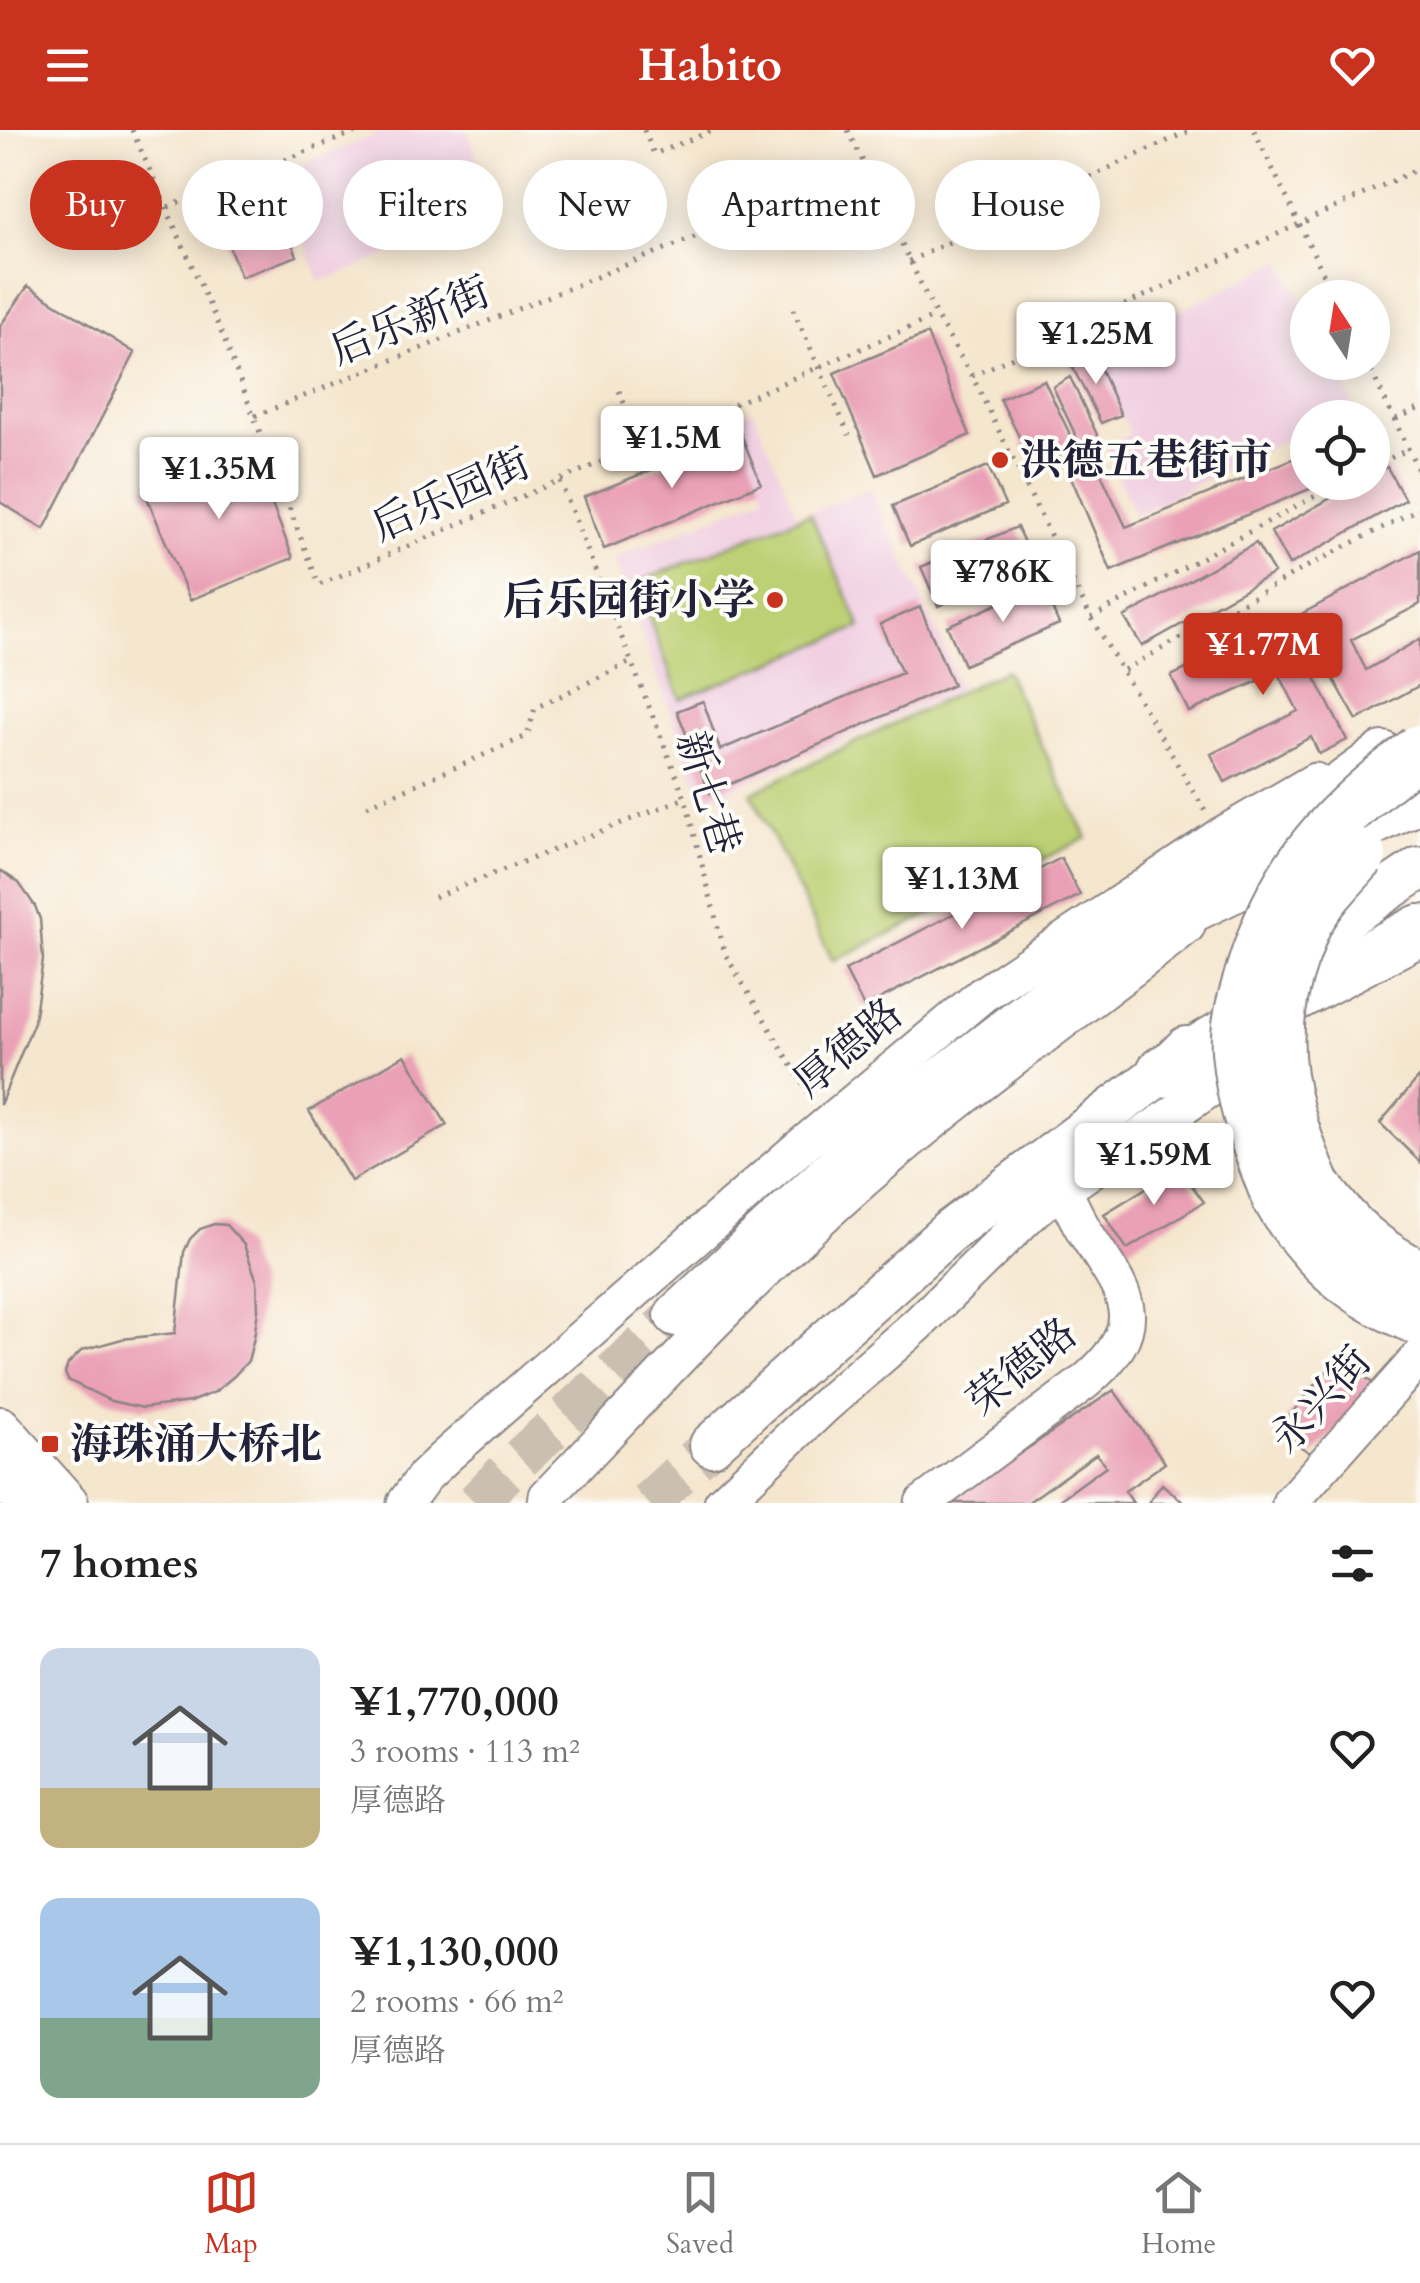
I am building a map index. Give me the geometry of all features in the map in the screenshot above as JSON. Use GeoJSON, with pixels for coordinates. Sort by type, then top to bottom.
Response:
{"type":"FeatureCollection","features":[{"type":"Feature","properties":{"kind":"highway"},"geometry":{"type":"LineString","coordinates":[[1262,890],[1357,821],[1416,747]]}},
{"type":"Feature","properties":{"kind":"highway"},"geometry":{"type":"LineString","coordinates":[[1130,937],[1262,890],[1420,797]]}},
{"type":"Feature","properties":{"kind":"highway"},"geometry":{"type":"LineString","coordinates":[[1420,813],[1361,855],[1306,923],[1278,1018],[1279,1068],[1288,1119],[1315,1185],[1351,1231],[1420,1276]]}},
{"type":"Feature","properties":{"kind":"highway"},"geometry":{"type":"LineString","coordinates":[[1262,890],[1261,941],[1240,1006],[1237,1048],[1248,1122],[1277,1197],[1317,1256],[1369,1296],[1420,1320]]}},
{"type":"Feature","properties":{"kind":"highway"},"geometry":{"type":"LineString","coordinates":[[1162,1072],[1268,1010],[1408,938]]}},
{"type":"Feature","properties":{"kind":"highway"},"geometry":{"type":"LineString","coordinates":[[1220,1082],[1408,938]]}},
{"type":"Feature","properties":{"kind":"main road"},"geometry":{"type":"LineString","coordinates":[[676,1314],[878,1128],[1031,1009],[1130,937],[1416,747]]}},
{"type":"Feature","properties":{"kind":"main road"},"geometry":{"type":"LineString","coordinates":[[711,1444],[950,1231],[1162,1072],[1240,995],[1304,943],[1420,868]]}},
{"type":"Feature","properties":{"kind":"main road"},"geometry":{"type":"LineString","coordinates":[[0,1428],[67,1503]]}},
{"type":"Feature","properties":{"kind":"main road"},"geometry":{"type":"LineString","coordinates":[[0,1473],[27,1503]]}},
{"type":"Feature","properties":{"kind":"street","name":"厚德路"},"geometry":{"type":"LineString","coordinates":[[405,1503],[445,1457],[793,1153],[982,995],[1220,836],[1314,782],[1416,747]]}},
{"type":"Feature","properties":{"kind":"street"},"geometry":{"type":"LineString","coordinates":[[542,1500],[852,1189],[920,1132],[1262,890]]}},
{"type":"Feature","properties":{"kind":"street"},"geometry":{"type":"LineString","coordinates":[[722,1503],[824,1406],[918,1326],[1035,1209],[1220,1082],[1273,1135],[1323,1216],[1365,1261],[1400,1287],[1420,1295]]}},
{"type":"Feature","properties":{"kind":"street","name":"荣德路"},"geometry":{"type":"LineString","coordinates":[[930,1496],[1086,1381],[1119,1344],[1126,1299],[1063,1190]]}},
{"type":"Feature","properties":{"kind":"street","name":"永兴街"},"geometry":{"type":"LineString","coordinates":[[1290,1503],[1420,1357]]}},
{"type":"Feature","properties":{"kind":"path"},"geometry":{"type":"LineString","coordinates":[[132,130],[255,416]]}},
{"type":"Feature","properties":{"kind":"path"},"geometry":{"type":"LineString","coordinates":[[167,207],[360,130]]}},
{"type":"Feature","properties":{"kind":"path"},"geometry":{"type":"LineString","coordinates":[[644,130],[654,154],[714,130]]}},
{"type":"Feature","properties":{"kind":"path"},"geometry":{"type":"LineString","coordinates":[[848,130],[861,160]]}},
{"type":"Feature","properties":{"kind":"path"},"geometry":{"type":"LineString","coordinates":[[910,261],[1191,130]]}},
{"type":"Feature","properties":{"kind":"path"},"geometry":{"type":"LineString","coordinates":[[1254,130],[1326,280]]}},
{"type":"Feature","properties":{"kind":"path"},"geometry":{"type":"LineString","coordinates":[[972,376],[1420,168]]}},
{"type":"Feature","properties":{"kind":"path","name":"后乐新街"},"geometry":{"type":"LineString","coordinates":[[255,416],[687,240]]}},
{"type":"Feature","properties":{"kind":"path"},"geometry":{"type":"LineString","coordinates":[[905,250],[1092,618],[1208,817]]}},
{"type":"Feature","properties":{"kind":"path"},"geometry":{"type":"LineString","coordinates":[[793,309],[848,436]]}},
{"type":"Feature","properties":{"kind":"path","name":"后乐园街"},"geometry":{"type":"LineString","coordinates":[[255,416],[319,586],[936,316]]}},
{"type":"Feature","properties":{"kind":"path"},"geometry":{"type":"LineString","coordinates":[[1376,380],[1420,474]]}},
{"type":"Feature","properties":{"kind":"path"},"geometry":{"type":"LineString","coordinates":[[619,391],[642,444]]}},
{"type":"Feature","properties":{"kind":"path"},"geometry":{"type":"LineString","coordinates":[[1395,420],[1420,408]]}},
{"type":"Feature","properties":{"kind":"path"},"geometry":{"type":"LineString","coordinates":[[1390,458],[1407,450]]}},
{"type":"Feature","properties":{"kind":"path","name":"新七巷"},"geometry":{"type":"LineString","coordinates":[[560,480],[684,798],[724,954],[810,1097]]}},
{"type":"Feature","properties":{"kind":"path"},"geometry":{"type":"LineString","coordinates":[[1092,618],[1309,500]]}},
{"type":"Feature","properties":{"kind":"path"},"geometry":{"type":"LineString","coordinates":[[1123,670],[1420,508]]}},
{"type":"Feature","properties":{"kind":"path"},"geometry":{"type":"LineString","coordinates":[[367,806],[527,736],[535,708],[631,662]]}},
{"type":"Feature","properties":{"kind":"path"},"geometry":{"type":"LineString","coordinates":[[434,896],[684,798]]}},
{"type":"Feature","properties":{"kind":"shaded area"},"geometry":{"type":"Polygon","coordinates":[[[389,130],[466,130],[479,160],[343,160],[343,250],[400,250],[320,282],[307,250],[323,250],[323,160],[313,160],[389,130]]]}},
{"type":"Feature","properties":{"kind":"shaded area"},"geometry":{"type":"Polygon","coordinates":[[[1282,261],[1291,280],[1290,380],[1341,380],[1351,400],[1290,400],[1290,438],[1135,515],[1105,447],[1130,434],[1093,352],[1282,261]]]}},
{"type":"Feature","properties":{"kind":"shaded area","name":"后乐园街小学"},"geometry":{"type":"Polygon","coordinates":[[[753,410],[798,517],[870,489],[960,689],[704,801],[614,559],[765,496],[734,418],[753,410]]]}},
{"type":"Feature","properties":{"kind":"green space"},"geometry":{"type":"Polygon","coordinates":[[[810,513],[861,627],[680,699],[636,583],[810,513]]]}},
{"type":"Feature","properties":{"kind":"green space"},"geometry":{"type":"Polygon","coordinates":[[[1005,670],[1087,838],[833,961],[751,793],[1005,670]]]}},
{"type":"Feature","properties":{"kind":"building"},"geometry":{"type":"Polygon","coordinates":[[[230,250],[295,250],[297,256],[241,277],[230,250]]]}},
{"type":"Feature","properties":{"kind":"building"},"geometry":{"type":"Polygon","coordinates":[[[28,286],[135,353],[44,529],[0,502],[0,326],[28,286]]]}},
{"type":"Feature","properties":{"kind":"building"},"geometry":{"type":"Polygon","coordinates":[[[927,334],[970,435],[877,475],[834,373],[927,334]]]}},
{"type":"Feature","properties":{"kind":"building"},"geometry":{"type":"Polygon","coordinates":[[[1093,352],[1121,415],[1101,423],[1070,362],[1093,352]]]}},
{"type":"Feature","properties":{"kind":"building"},"geometry":{"type":"Polygon","coordinates":[[[1070,377],[1100,441],[1082,449],[1053,387],[1070,377]]]}},
{"type":"Feature","properties":{"kind":"building"},"geometry":{"type":"Polygon","coordinates":[[[1044,380],[1075,445],[1036,470],[1000,399],[1044,380]]]}},
{"type":"Feature","properties":{"kind":"building"},"geometry":{"type":"Polygon","coordinates":[[[741,434],[761,484],[604,549],[584,497],[741,434]]]}},
{"type":"Feature","properties":{"kind":"building"},"geometry":{"type":"Polygon","coordinates":[[[249,445],[293,558],[190,600],[143,488],[249,445]]]}},
{"type":"Feature","properties":{"kind":"building"},"geometry":{"type":"Polygon","coordinates":[[[1094,459],[1126,527],[1290,460],[1290,497],[1111,571],[1068,470],[1094,459]]]}},
{"type":"Feature","properties":{"kind":"building"},"geometry":{"type":"Polygon","coordinates":[[[988,466],[1005,505],[910,546],[893,506],[988,466]]]}},
{"type":"Feature","properties":{"kind":"building"},"geometry":{"type":"Polygon","coordinates":[[[1390,472],[1405,500],[1289,565],[1271,532],[1327,500],[1390,500],[1390,472]]]}},
{"type":"Feature","properties":{"kind":"building"},"geometry":{"type":"Polygon","coordinates":[[[1017,527],[1034,565],[938,606],[921,567],[1017,527]]]}},
{"type":"Feature","properties":{"kind":"building"},"geometry":{"type":"Polygon","coordinates":[[[1256,543],[1274,573],[1142,646],[1124,617],[1256,543]]]}},
{"type":"Feature","properties":{"kind":"building"},"geometry":{"type":"Polygon","coordinates":[[[1420,550],[1420,604],[1351,640],[1366,670],[1420,639],[1420,685],[1357,720],[1298,616],[1420,550]]]}},
{"type":"Feature","properties":{"kind":"building"},"geometry":{"type":"Polygon","coordinates":[[[1042,585],[1059,624],[964,665],[947,626],[1042,585]]]}},
{"type":"Feature","properties":{"kind":"building"},"geometry":{"type":"Polygon","coordinates":[[[920,607],[953,685],[710,793],[677,711],[703,701],[720,750],[902,673],[880,624],[920,607]]]}},
{"type":"Feature","properties":{"kind":"building"},"geometry":{"type":"Polygon","coordinates":[[[1286,621],[1347,740],[1319,754],[1311,737],[1225,782],[1211,754],[1298,711],[1278,672],[1189,712],[1171,676],[1286,621]]]}},
{"type":"Feature","properties":{"kind":"building"},"geometry":{"type":"Polygon","coordinates":[[[1061,858],[1080,895],[864,1007],[845,970],[1061,858]]]}},
{"type":"Feature","properties":{"kind":"building"},"geometry":{"type":"Polygon","coordinates":[[[0,870],[19,883],[35,906],[40,919],[43,960],[34,1022],[0,1105],[0,870]]]}},
{"type":"Feature","properties":{"kind":"building"},"geometry":{"type":"Polygon","coordinates":[[[405,1055],[447,1125],[351,1181],[309,1111],[405,1055]]]}},
{"type":"Feature","properties":{"kind":"building"},"geometry":{"type":"Polygon","coordinates":[[[1420,1076],[1420,1162],[1380,1123],[1420,1076]]]}},
{"type":"Feature","properties":{"kind":"building"},"geometry":{"type":"Polygon","coordinates":[[[1179,1168],[1204,1202],[1127,1249],[1104,1214],[1179,1168]]]}},
{"type":"Feature","properties":{"kind":"building"},"geometry":{"type":"Polygon","coordinates":[[[226,1225],[244,1245],[257,1281],[254,1338],[248,1361],[234,1376],[215,1392],[190,1402],[143,1408],[111,1401],[68,1380],[68,1364],[82,1350],[122,1339],[175,1333],[184,1252],[200,1229],[226,1225]]]}},
{"type":"Feature","properties":{"kind":"building"},"geometry":{"type":"Polygon","coordinates":[[[1340,1356],[1377,1387],[1313,1455],[1277,1430],[1340,1356]]]}},
{"type":"Feature","properties":{"kind":"building"},"geometry":{"type":"Polygon","coordinates":[[[1114,1390],[1165,1463],[1125,1491],[1133,1503],[1055,1503],[1106,1466],[1096,1454],[1027,1503],[947,1503],[1114,1390]]]}},
{"type":"Feature","properties":{"kind":"building"},"geometry":{"type":"Polygon","coordinates":[[[1162,1484],[1184,1503],[1148,1503],[1162,1484]]]}},
{"type":"Feature","properties":{"kind":"tunnel"},"geometry":{"type":"LineString","coordinates":[[476,1503],[676,1315]]}},
{"type":"Feature","properties":{"kind":"tunnel"},"geometry":{"type":"LineString","coordinates":[[648,1503],[711,1445]]}},
{"type":"Feature","properties":{"kind":"place","name":"洪德五巷街市"},"geometry":{"type":"Point","coordinates":[1000,460]}},
{"type":"Feature","properties":{"kind":"place","name":"后乐园街小学"},"geometry":{"type":"Point","coordinates":[775,600]}},
{"type":"Feature","properties":{"kind":"place","name":"海珠涌大桥北"},"geometry":{"type":"Point","coordinates":[50,1444]}}]}
